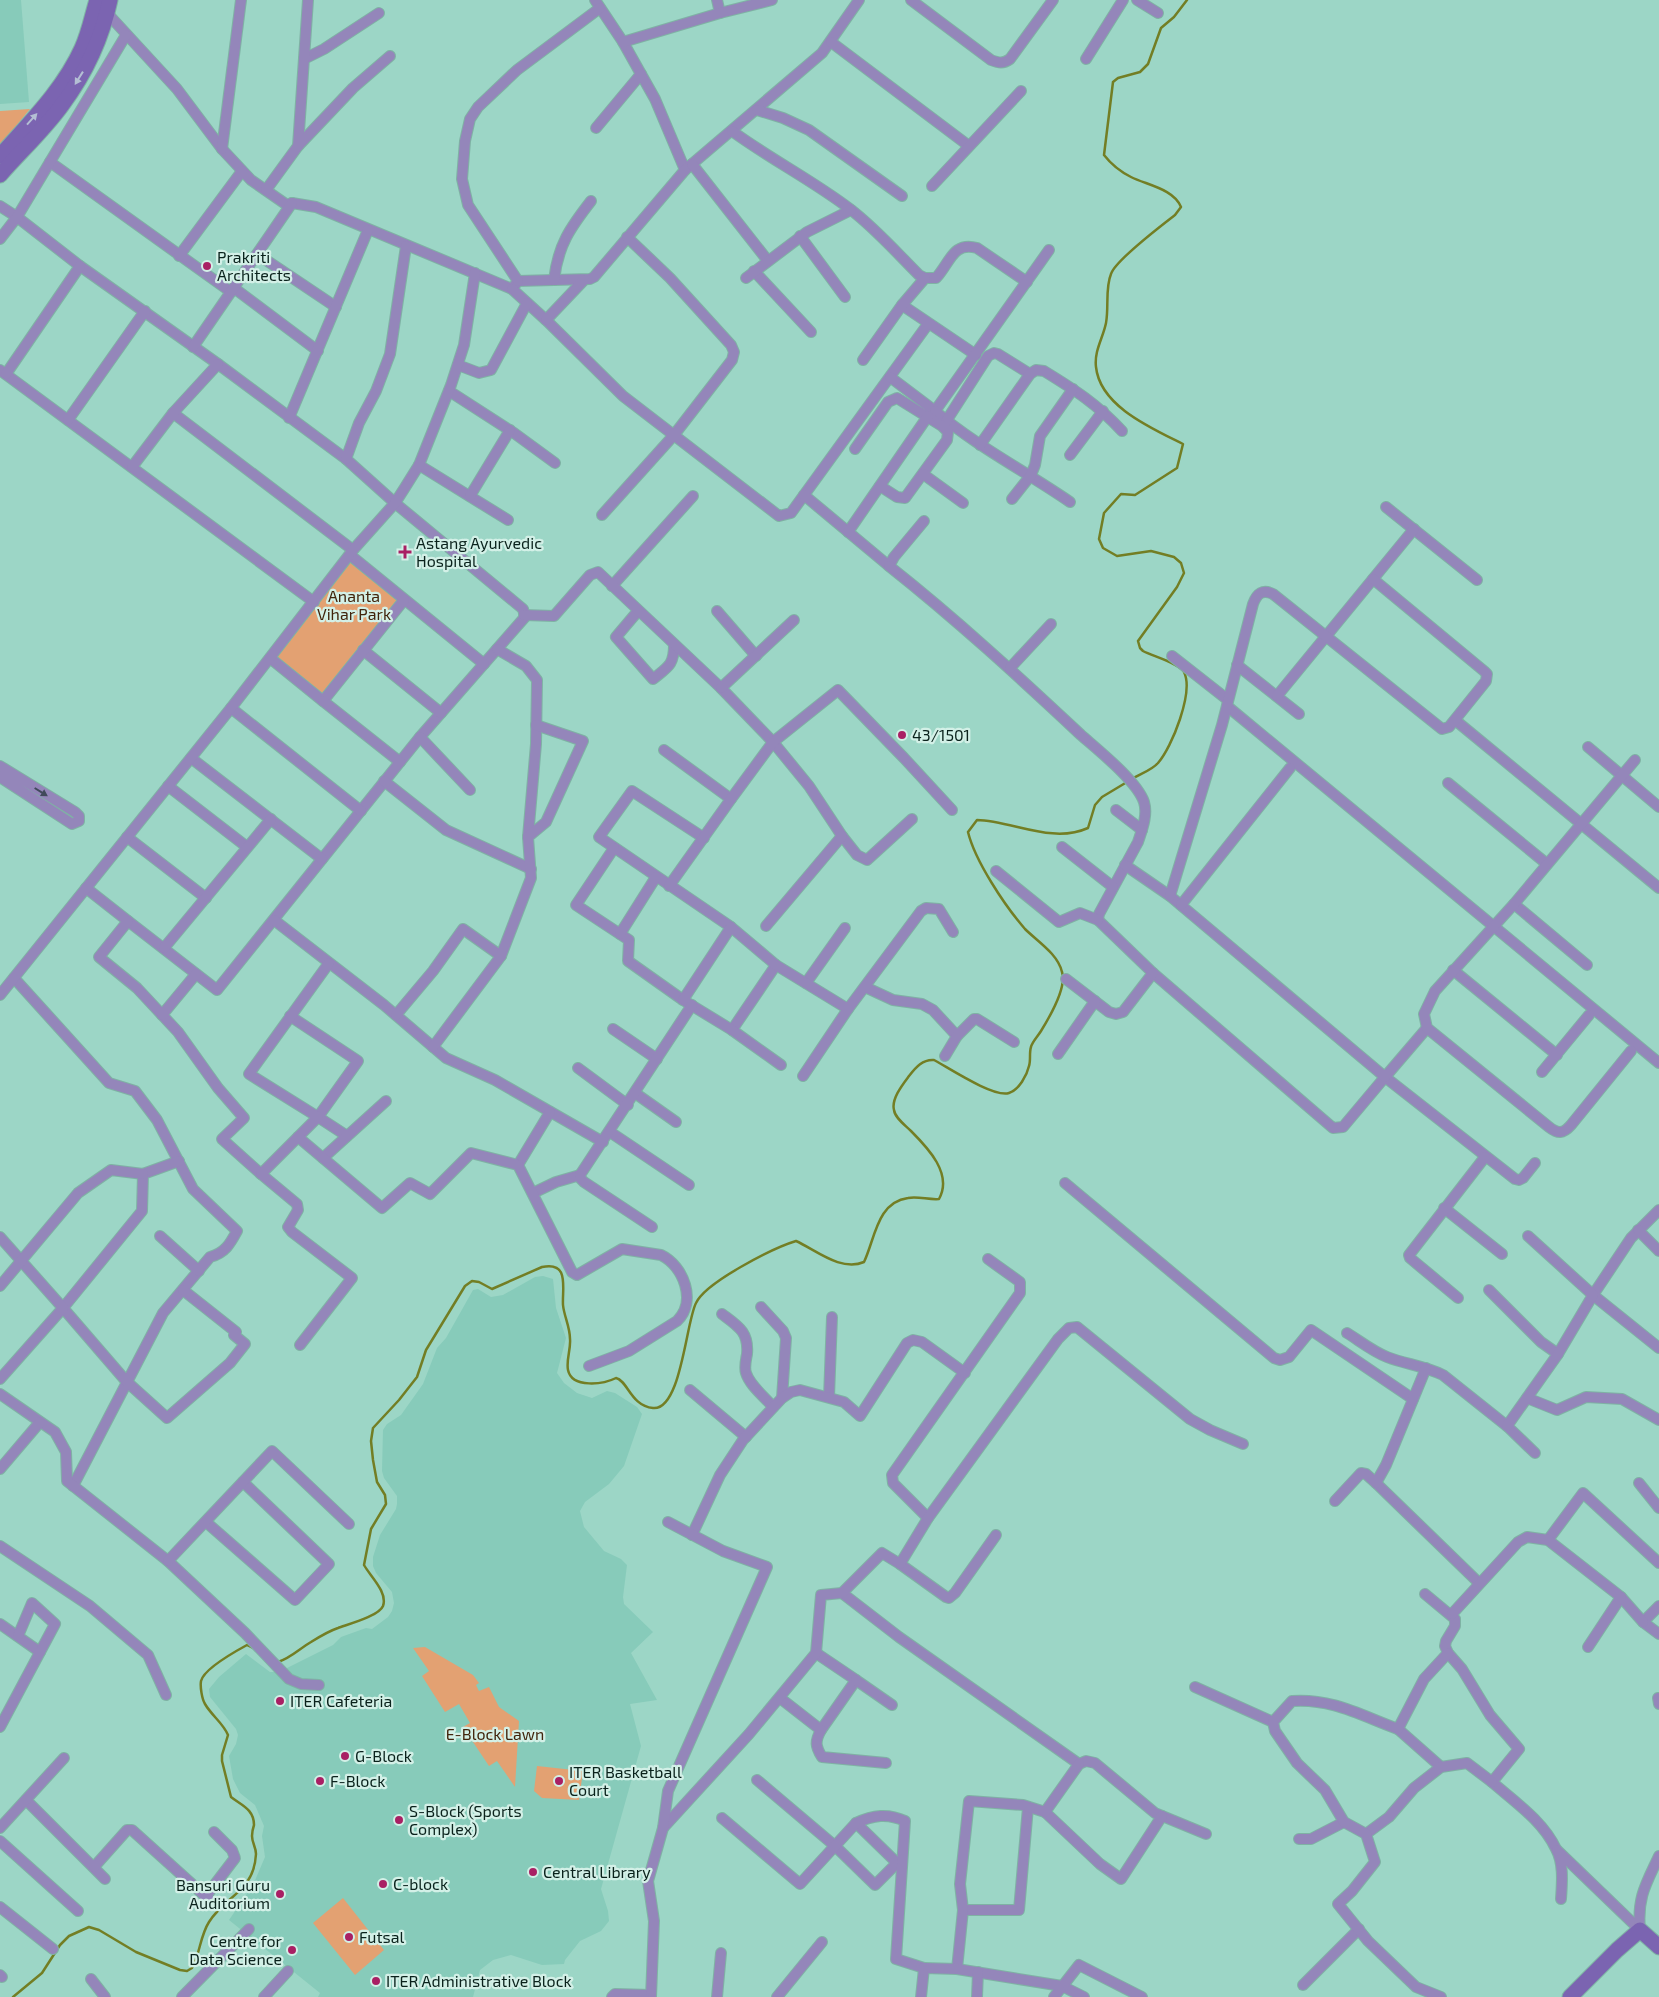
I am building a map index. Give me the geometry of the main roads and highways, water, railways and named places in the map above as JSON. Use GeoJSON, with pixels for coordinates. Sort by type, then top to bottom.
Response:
{"type":"FeatureCollection","features":[{"type":"Feature","properties":{"kind":"main road"},"geometry":{"type":"LineString","coordinates":[[0,156],[51,98],[68,74],[83,47],[97,0]]}},
{"type":"Feature","properties":{"kind":"main road"},"geometry":{"type":"LineString","coordinates":[[0,174],[62,106],[83,72],[96,46],[108,7]]}},
{"type":"Feature","properties":{"kind":"main road"},"geometry":{"type":"LineString","coordinates":[[1570,1997],[1640,1930],[1659,1947]]}},
{"type":"Feature","properties":{"kind":"waterway"},"geometry":{"type":"LineString","coordinates":[[1132,779],[1153,768],[1164,755],[1175,732],[1184,705],[1186,692],[1184,672],[1171,663],[1143,651],[1138,641],[1177,587],[1184,573],[1181,563],[1174,557],[1151,551],[1117,556],[1103,548],[1099,539],[1104,513],[1121,494],[1135,495],[1177,468],[1183,444],[1142,423],[1117,404],[1107,393],[1100,381],[1096,361],[1097,350],[1106,323],[1109,279],[1114,268],[1130,252],[1175,215],[1181,207],[1172,196],[1159,188],[1127,175],[1113,165],[1104,155],[1113,82],[1118,78],[1140,72],[1148,64],[1161,28],[1174,17],[1187,0]]}},
{"type":"Feature","properties":{"kind":"waterway"},"geometry":{"type":"LineString","coordinates":[[278,1662],[328,1632],[370,1616],[383,1606],[384,1601],[381,1590],[364,1565],[371,1529],[386,1504],[385,1495],[377,1482],[373,1460],[371,1441],[373,1428],[417,1377],[426,1350],[465,1286],[472,1281],[479,1282],[492,1289],[542,1267],[551,1266],[557,1268],[563,1277],[563,1305],[570,1335],[568,1370],[571,1376],[576,1380],[589,1383],[604,1382],[616,1378],[624,1384],[640,1403],[653,1408],[662,1405],[670,1396],[681,1364],[692,1313],[696,1303],[713,1285],[757,1258],[796,1241],[838,1262],[846,1264],[864,1262],[878,1223],[890,1206],[908,1198],[939,1199],[943,1190],[941,1171],[925,1145],[896,1116],[894,1101],[898,1092],[917,1067],[923,1062],[930,1060],[934,1060],[993,1091],[1002,1093],[1013,1091],[1019,1086],[1026,1074],[1030,1064],[1032,1045],[1060,994],[1063,978],[1060,965],[1056,959],[1025,929],[1000,896],[977,856],[968,832],[977,820],[991,821],[1047,833],[1061,834],[1088,828],[1095,805],[1102,797],[1127,782]]}},
{"type":"Feature","properties":{"kind":"waterway"},"geometry":{"type":"LineString","coordinates":[[13,1997],[42,1973],[60,1945],[69,1936],[89,1927],[99,1930],[136,1952],[180,1970],[187,1971],[192,1968],[209,1922],[250,1877],[256,1854],[252,1838],[254,1825],[252,1815],[231,1797],[222,1761],[228,1735],[205,1704],[201,1681],[208,1671],[228,1656],[247,1645],[253,1648]]}},
{"type":"Feature","properties":{"kind":"place","name":"Prakriti Architects"},"geometry":{"type":"Point","coordinates":[207,266]}},
{"type":"Feature","properties":{"kind":"place","name":"Astang Ayurvedic Hospital"},"geometry":{"type":"Point","coordinates":[405,552]}},
{"type":"Feature","properties":{"kind":"place","name":"43/1501"},"geometry":{"type":"Point","coordinates":[902,735]}},
{"type":"Feature","properties":{"kind":"place","name":"ITER Cafeteria"},"geometry":{"type":"Point","coordinates":[280,1701]}},
{"type":"Feature","properties":{"kind":"place","name":"G-Block"},"geometry":{"type":"Point","coordinates":[345,1756]}},
{"type":"Feature","properties":{"kind":"place","name":"F-Block"},"geometry":{"type":"Point","coordinates":[320,1781]}},
{"type":"Feature","properties":{"kind":"place","name":"ITER Basketball Court"},"geometry":{"type":"Point","coordinates":[559,1781]}},
{"type":"Feature","properties":{"kind":"place","name":"S-Block (Sports Complex)"},"geometry":{"type":"Point","coordinates":[399,1820]}},
{"type":"Feature","properties":{"kind":"place","name":"Central Library"},"geometry":{"type":"Point","coordinates":[533,1872]}},
{"type":"Feature","properties":{"kind":"place","name":"C-block"},"geometry":{"type":"Point","coordinates":[383,1884]}},
{"type":"Feature","properties":{"kind":"place","name":"Bansuri Guru Auditorium"},"geometry":{"type":"Point","coordinates":[280,1894]}},
{"type":"Feature","properties":{"kind":"place","name":"Futsal"},"geometry":{"type":"Point","coordinates":[349,1937]}},
{"type":"Feature","properties":{"kind":"place","name":"Centre for Data Science"},"geometry":{"type":"Point","coordinates":[292,1950]}},
{"type":"Feature","properties":{"kind":"place","name":"ITER Administrative Block"},"geometry":{"type":"Point","coordinates":[376,1981]}},
{"type":"Feature","properties":{"kind":"park label","name":"Ananta Vihar Park"},"geometry":{"type":"Point","coordinates":[354,605]}},
{"type":"Feature","properties":{"kind":"park label","name":"E-Block Lawn"},"geometry":{"type":"Point","coordinates":[495,1734]}}]}
